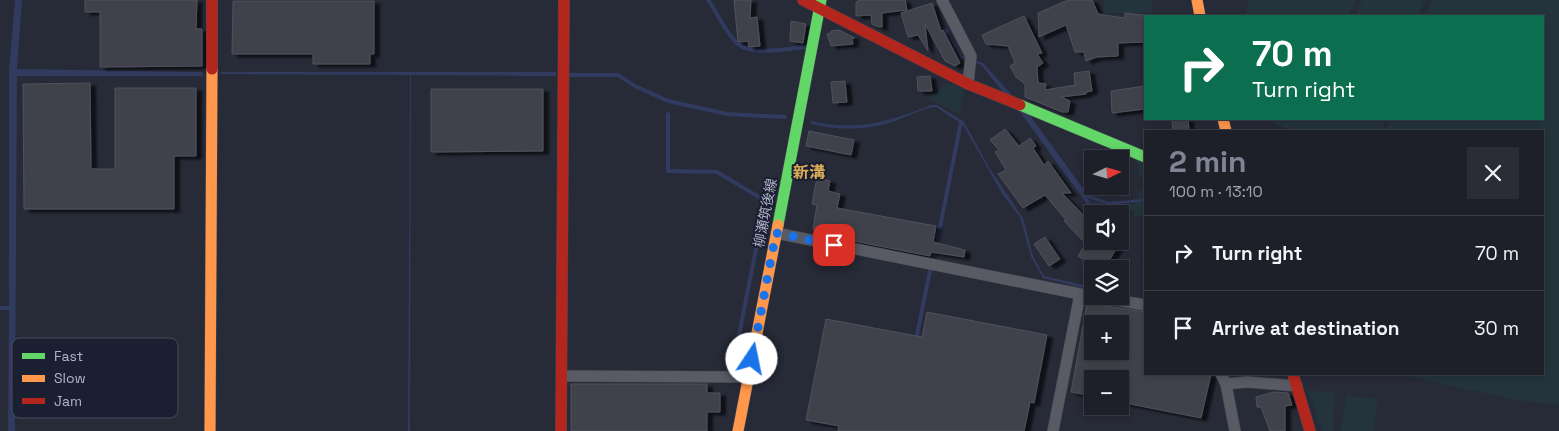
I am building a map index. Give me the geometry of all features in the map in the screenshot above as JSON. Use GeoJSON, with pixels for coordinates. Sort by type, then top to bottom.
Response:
{"type":"FeatureCollection","features":[{"type":"Feature","properties":{"kind":"street"},"geometry":{"type":"LineString","coordinates":[[210,431],[212,0]]}},
{"type":"Feature","properties":{"kind":"street"},"geometry":{"type":"LineString","coordinates":[[561,431],[564,0]]}},
{"type":"Feature","properties":{"kind":"street"},"geometry":{"type":"LineString","coordinates":[[803,0],[820,5],[968,84],[1144,158]]}},
{"type":"Feature","properties":{"kind":"street"},"geometry":{"type":"LineString","coordinates":[[942,0],[971,56],[968,84]]}},
{"type":"Feature","properties":{"kind":"street"},"geometry":{"type":"LineString","coordinates":[[1197,0],[1200,15]]}},
{"type":"Feature","properties":{"kind":"street","name":"柳瀬筑後線"},"geometry":{"type":"LineString","coordinates":[[738,431],[820,5]]}},
{"type":"Feature","properties":{"kind":"street"},"geometry":{"type":"LineString","coordinates":[[776,233],[1080,294],[1144,305]]}},
{"type":"Feature","properties":{"kind":"street"},"geometry":{"type":"LineString","coordinates":[[1053,431],[1080,294]]}},
{"type":"Feature","properties":{"kind":"street"},"geometry":{"type":"LineString","coordinates":[[1294,375],[1310,431]]}},
{"type":"Feature","properties":{"kind":"street"},"geometry":{"type":"LineString","coordinates":[[562,376],[748,377]]}},
{"type":"Feature","properties":{"kind":"street"},"geometry":{"type":"LineString","coordinates":[[1235,431],[1223,379],[1297,386]]}},
{"type":"Feature","properties":{"kind":"shaded area"},"geometry":{"type":"Polygon","coordinates":[[[1104,0],[1152,0],[1152,13],[1104,13],[1104,0]]]}},
{"type":"Feature","properties":{"kind":"shaded area"},"geometry":{"type":"Polygon","coordinates":[[[1248,0],[1356,0],[1349,15],[1246,15],[1248,0]]]}},
{"type":"Feature","properties":{"kind":"shaded area"},"geometry":{"type":"Polygon","coordinates":[[[1362,0],[1424,0],[1418,15],[1355,15],[1362,0]]]}},
{"type":"Feature","properties":{"kind":"shaded area"},"geometry":{"type":"Polygon","coordinates":[[[1432,0],[1559,0],[1559,405],[1516,400],[1403,375],[1544,375],[1544,130],[1386,130],[1390,120],[1544,120],[1544,15],[1425,15],[1432,0]]]}},
{"type":"Feature","properties":{"kind":"shaded area"},"geometry":{"type":"Polygon","coordinates":[[[947,83],[964,89],[960,114],[928,99],[947,83]]]}},
{"type":"Feature","properties":{"kind":"shaded area"},"geometry":{"type":"Polygon","coordinates":[[[1386,120],[1382,130],[1291,130],[1268,121],[1386,120]]]}},
{"type":"Feature","properties":{"kind":"shaded area"},"geometry":{"type":"Polygon","coordinates":[[[1136,160],[1144,164],[1144,213],[1132,219],[1136,210],[1129,209],[1129,205],[1124,205],[1135,204],[1143,184],[1136,160]]]}},
{"type":"Feature","properties":{"kind":"shaded area"},"geometry":{"type":"Polygon","coordinates":[[[1089,200],[1108,205],[1095,205],[1089,200]]]}},
{"type":"Feature","properties":{"kind":"shaded area"},"geometry":{"type":"Polygon","coordinates":[[[1308,391],[1335,392],[1333,431],[1322,431],[1308,391]]]}},
{"type":"Feature","properties":{"kind":"shaded area"},"geometry":{"type":"Polygon","coordinates":[[[1346,396],[1378,399],[1374,431],[1340,431],[1346,396]]]}},
{"type":"Feature","properties":{"kind":"water"},"geometry":{"type":"Polygon","coordinates":[[[15,0],[22,0],[17,69],[202,72],[203,76],[17,76],[16,338],[12,338],[12,418],[15,418],[15,431],[8,431],[9,310],[0,310],[0,306],[9,306],[9,69],[15,0]]]}},
{"type":"Feature","properties":{"kind":"water"},"geometry":{"type":"Polygon","coordinates":[[[946,28],[962,56],[983,63],[1029,114],[1084,190],[1084,195],[1090,195],[1108,202],[1144,199],[1144,201],[1111,205],[1087,198],[1092,205],[1088,205],[1023,116],[981,65],[961,58],[943,29],[946,28]]]}},
{"type":"Feature","properties":{"kind":"water"},"geometry":{"type":"Polygon","coordinates":[[[221,72],[556,72],[556,76],[411,75],[410,431],[408,431],[410,75],[221,74],[221,72]]]}},
{"type":"Feature","properties":{"kind":"water"},"geometry":{"type":"Polygon","coordinates":[[[931,105],[937,105],[964,122],[990,169],[1023,218],[1033,256],[1044,276],[1084,285],[1084,288],[1043,278],[1031,257],[1020,217],[1003,195],[963,125],[936,107],[871,127],[841,128],[811,124],[811,121],[843,126],[858,125],[901,116],[931,105]]]}},
{"type":"Feature","properties":{"kind":"building"},"geometry":{"type":"Polygon","coordinates":[[[85,0],[197,0],[196,29],[202,29],[202,66],[100,67],[100,12],[85,12],[85,0]]]}},
{"type":"Feature","properties":{"kind":"building"},"geometry":{"type":"Polygon","coordinates":[[[734,0],[751,0],[750,18],[757,17],[760,46],[749,47],[748,41],[738,42],[734,0]]]}},
{"type":"Feature","properties":{"kind":"building"},"geometry":{"type":"Polygon","coordinates":[[[859,0],[905,0],[907,10],[882,13],[882,27],[879,27],[872,24],[871,15],[856,16],[856,2],[859,0]]]}},
{"type":"Feature","properties":{"kind":"building"},"geometry":{"type":"Polygon","coordinates":[[[1068,0],[1092,0],[1098,14],[1125,18],[1125,13],[1143,15],[1144,42],[1118,43],[1118,56],[1097,57],[1086,61],[1084,52],[1075,52],[1066,25],[1039,37],[1038,13],[1068,0]]]}},
{"type":"Feature","properties":{"kind":"building"},"geometry":{"type":"Polygon","coordinates":[[[233,1],[374,1],[374,54],[370,54],[370,64],[313,64],[313,54],[232,54],[233,1]]]}},
{"type":"Feature","properties":{"kind":"building"},"geometry":{"type":"Polygon","coordinates":[[[932,3],[941,31],[943,30],[960,63],[955,66],[945,61],[925,24],[928,51],[918,35],[908,37],[901,13],[932,3]]]}},
{"type":"Feature","properties":{"kind":"building"},"geometry":{"type":"Polygon","coordinates":[[[1024,16],[1042,53],[1037,54],[1043,63],[1037,67],[1038,83],[1046,84],[1045,90],[1075,85],[1074,73],[1089,71],[1092,91],[1086,92],[1086,94],[1061,97],[1070,101],[1068,112],[1062,112],[1025,97],[1025,84],[1016,77],[1010,66],[1015,63],[1008,46],[986,44],[982,35],[1024,16]]]}},
{"type":"Feature","properties":{"kind":"building"},"geometry":{"type":"Polygon","coordinates":[[[791,21],[806,24],[803,43],[790,41],[791,21]]]}},
{"type":"Feature","properties":{"kind":"building"},"geometry":{"type":"Polygon","coordinates":[[[839,30],[855,38],[852,38],[853,44],[831,46],[827,34],[831,33],[831,31],[839,30]]]}},
{"type":"Feature","properties":{"kind":"building"},"geometry":{"type":"Polygon","coordinates":[[[930,76],[932,91],[918,91],[917,77],[930,76]]]}},
{"type":"Feature","properties":{"kind":"building"},"geometry":{"type":"Polygon","coordinates":[[[845,81],[847,102],[833,103],[831,82],[845,81]]]}},
{"type":"Feature","properties":{"kind":"building"},"geometry":{"type":"Polygon","coordinates":[[[90,83],[91,169],[115,169],[115,88],[196,88],[196,156],[174,156],[174,209],[24,209],[23,84],[90,83]]]}},
{"type":"Feature","properties":{"kind":"building"},"geometry":{"type":"Polygon","coordinates":[[[1144,86],[1144,109],[1112,113],[1111,91],[1144,86]]]}},
{"type":"Feature","properties":{"kind":"building"},"geometry":{"type":"Polygon","coordinates":[[[431,89],[543,89],[543,151],[431,152],[431,89]]]}},
{"type":"Feature","properties":{"kind":"building"},"geometry":{"type":"Polygon","coordinates":[[[1172,120],[1188,120],[1189,130],[1173,130],[1172,120]]]}},
{"type":"Feature","properties":{"kind":"building"},"geometry":{"type":"Polygon","coordinates":[[[1005,129],[1019,146],[1030,138],[1036,146],[1033,148],[1044,165],[1048,161],[1071,193],[1062,193],[1084,216],[1084,242],[1064,221],[1066,220],[1045,195],[1023,208],[998,174],[1006,170],[995,152],[999,150],[990,140],[1005,129]]]}},
{"type":"Feature","properties":{"kind":"building"},"geometry":{"type":"Polygon","coordinates":[[[809,131],[854,140],[851,155],[806,146],[809,131]]]}},
{"type":"Feature","properties":{"kind":"building"},"geometry":{"type":"Polygon","coordinates":[[[817,177],[830,181],[828,191],[840,194],[837,208],[936,226],[933,242],[965,250],[964,257],[931,252],[930,256],[839,238],[839,236],[813,229],[817,205],[812,204],[817,177]]]}},
{"type":"Feature","properties":{"kind":"building"},"geometry":{"type":"Polygon","coordinates":[[[1045,237],[1060,259],[1049,266],[1034,244],[1045,237]]]}},
{"type":"Feature","properties":{"kind":"building"},"geometry":{"type":"Polygon","coordinates":[[[1084,247],[1084,250],[1116,250],[1109,260],[1084,260],[1078,256],[1084,247]]]}},
{"type":"Feature","properties":{"kind":"building"},"geometry":{"type":"Polygon","coordinates":[[[1087,305],[1100,305],[1144,312],[1144,375],[1211,375],[1201,418],[1129,404],[1129,370],[1084,370],[1084,394],[1071,392],[1084,320],[1084,360],[1129,360],[1129,315],[1085,315],[1087,305]]]}},
{"type":"Feature","properties":{"kind":"building"},"geometry":{"type":"Polygon","coordinates":[[[927,312],[1047,335],[1034,403],[1030,402],[1024,431],[838,431],[839,426],[806,420],[826,319],[922,337],[927,312]]]}},
{"type":"Feature","properties":{"kind":"building"},"geometry":{"type":"Polygon","coordinates":[[[571,384],[707,384],[707,393],[720,393],[720,412],[707,412],[707,431],[571,431],[571,384]]]}},
{"type":"Feature","properties":{"kind":"building"},"geometry":{"type":"Polygon","coordinates":[[[1274,392],[1288,393],[1292,405],[1285,406],[1285,431],[1270,431],[1261,407],[1257,407],[1256,397],[1274,392]]]}},
{"type":"Feature","properties":{"kind":"waterway"},"geometry":{"type":"LineString","coordinates":[[708,0],[730,35],[739,45],[745,48],[762,51],[807,47]]}},
{"type":"Feature","properties":{"kind":"waterway"},"geometry":{"type":"LineString","coordinates":[[567,75],[618,75],[635,86],[668,101],[727,114],[785,117]]}},
{"type":"Feature","properties":{"kind":"waterway"},"geometry":{"type":"LineString","coordinates":[[668,114],[668,171],[717,172],[764,200],[760,229]]}},
{"type":"Feature","properties":{"kind":"waterway"},"geometry":{"type":"LineString","coordinates":[[934,257],[961,122]]}},
{"type":"Feature","properties":{"kind":"waterway"},"geometry":{"type":"LineString","coordinates":[[733,365],[757,244]]}},
{"type":"Feature","properties":{"kind":"waterway"},"geometry":{"type":"LineString","coordinates":[[916,340],[930,271]]}},
{"type":"Feature","properties":{"kind":"traffic: fast"},"geometry":{"type":"LineString","coordinates":[[778,225],[821,0]]}},
{"type":"Feature","properties":{"kind":"traffic: fast"},"geometry":{"type":"LineString","coordinates":[[1020,105],[1144,157]]}},
{"type":"Feature","properties":{"kind":"traffic: slow"},"geometry":{"type":"LineString","coordinates":[[1197,0],[1200,15]]}},
{"type":"Feature","properties":{"kind":"traffic: slow"},"geometry":{"type":"LineString","coordinates":[[210,431],[212,69]]}},
{"type":"Feature","properties":{"kind":"traffic: slow"},"geometry":{"type":"LineString","coordinates":[[1223,120],[1226,130]]}},
{"type":"Feature","properties":{"kind":"traffic: slow"},"geometry":{"type":"LineString","coordinates":[[738,431],[778,225]]}},
{"type":"Feature","properties":{"kind":"traffic: jam"},"geometry":{"type":"LineString","coordinates":[[212,0],[212,69]]}},
{"type":"Feature","properties":{"kind":"traffic: jam"},"geometry":{"type":"LineString","coordinates":[[561,431],[564,0]]}},
{"type":"Feature","properties":{"kind":"traffic: jam"},"geometry":{"type":"LineString","coordinates":[[803,0],[968,84],[1020,105]]}},
{"type":"Feature","properties":{"kind":"traffic: jam"},"geometry":{"type":"LineString","coordinates":[[1293,375],[1310,431]]}},
{"type":"Feature","properties":{"kind":"district","name":"新溝"},"geometry":{"type":"Point","coordinates":[809,172]}},
{"type":"Feature","properties":{"kind":"route"},"geometry":{"type":"LineString","coordinates":[[752,359],[776,233],[834,245]]}}]}
